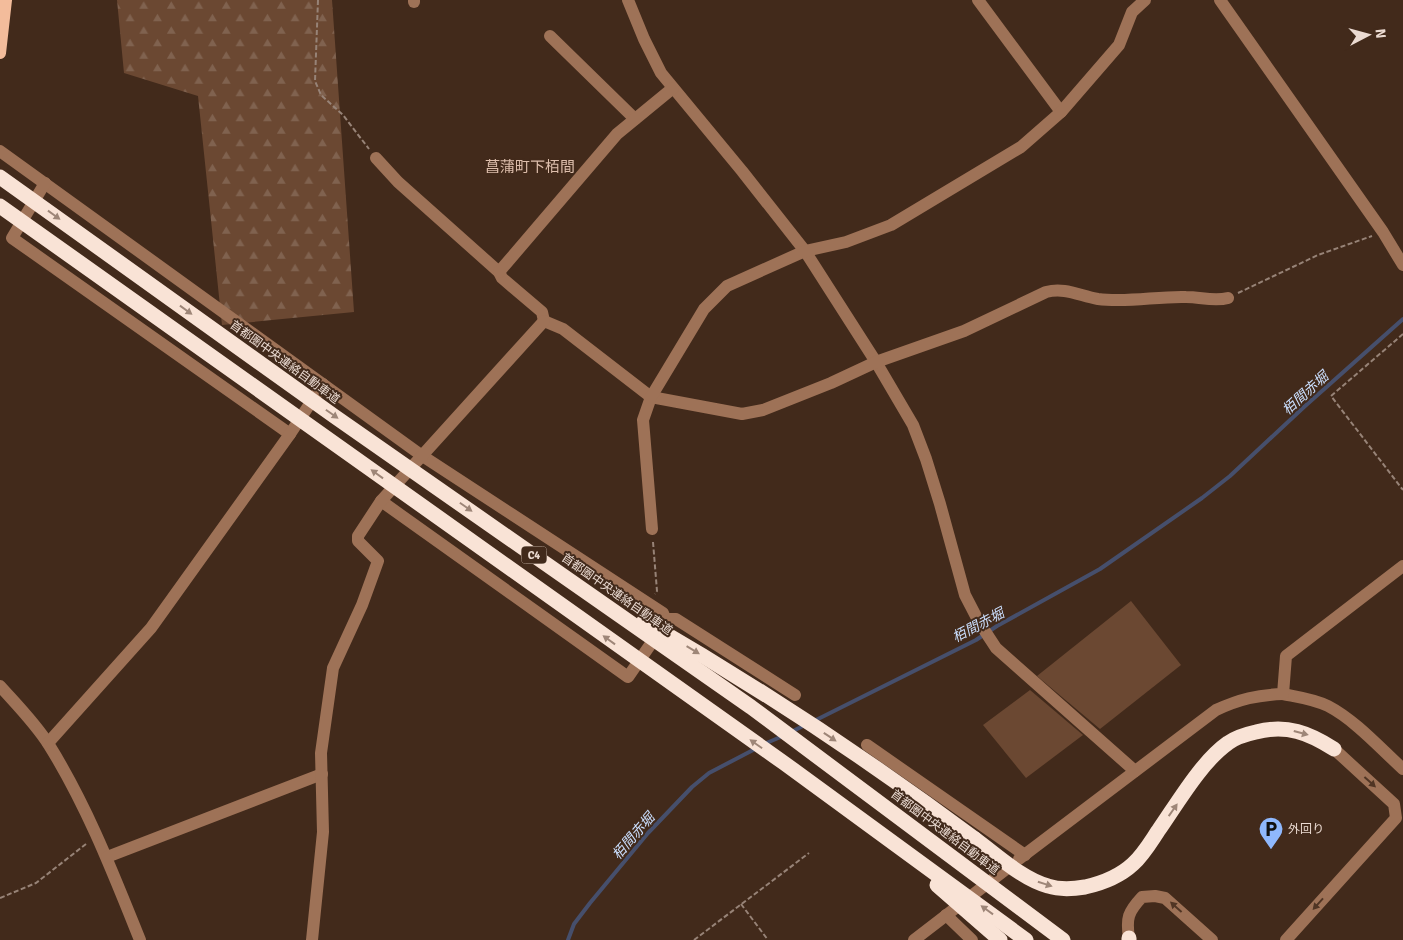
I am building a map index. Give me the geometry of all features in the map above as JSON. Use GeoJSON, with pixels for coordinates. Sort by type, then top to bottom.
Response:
{"type":"FeatureCollection","features":[{"type":"Feature","properties":{"kind":"highway","name":"首都圏中央連絡自動車道"},"geometry":{"type":"LineString","coordinates":[[0,177],[334,416],[751,708],[1063,940]]}},
{"type":"Feature","properties":{"kind":"highway","name":"C4"},"geometry":{"type":"LineString","coordinates":[[0,206],[784,763],[1026,940]]}},
{"type":"Feature","properties":{"kind":"highway"},"geometry":{"type":"LineString","coordinates":[[560,573],[725,669],[790,710],[921,799],[1030,879],[1049,886],[1072,888],[1098,884],[1118,876],[1133,864],[1146,849],[1200,772],[1216,753],[1230,741],[1246,734],[1263,730],[1282,729],[1298,731],[1314,737],[1334,749]]}},
{"type":"Feature","properties":{"kind":"highway"},"geometry":{"type":"LineString","coordinates":[[784,763],[838,809],[944,891],[1000,940]]}},
{"type":"Feature","properties":{"kind":"main road"},"geometry":{"type":"LineString","coordinates":[[0,53],[6,0]]}},
{"type":"Feature","properties":{"kind":"street"},"geometry":{"type":"LineString","coordinates":[[628,0],[661,73],[805,250],[876,362],[913,425],[937,496],[965,595],[979,622],[996,648],[1135,771]]}},
{"type":"Feature","properties":{"kind":"street"},"geometry":{"type":"LineString","coordinates":[[978,0],[1061,112]]}},
{"type":"Feature","properties":{"kind":"street"},"geometry":{"type":"LineString","coordinates":[[652,529],[643,420],[651,397],[704,309],[727,286],[805,250],[846,242],[891,225],[1021,147],[1061,112],[1119,45],[1132,12],[1145,0]]}},
{"type":"Feature","properties":{"kind":"street"},"geometry":{"type":"LineString","coordinates":[[1220,0],[1383,232],[1403,265]]}},
{"type":"Feature","properties":{"kind":"street"},"geometry":{"type":"LineString","coordinates":[[550,36],[635,120]]}},
{"type":"Feature","properties":{"kind":"street"},"geometry":{"type":"LineString","coordinates":[[500,272],[617,134],[673,88]]}},
{"type":"Feature","properties":{"kind":"street"},"geometry":{"type":"LineString","coordinates":[[0,151],[421,455],[650,604],[663,613],[666,621]]}},
{"type":"Feature","properties":{"kind":"street"},"geometry":{"type":"LineString","coordinates":[[376,158],[398,182],[500,272],[502,278],[542,312],[544,321]]}},
{"type":"Feature","properties":{"kind":"street"},"geometry":{"type":"LineString","coordinates":[[45,184],[12,238],[290,434]]}},
{"type":"Feature","properties":{"kind":"street"},"geometry":{"type":"LineString","coordinates":[[544,321],[563,329],[651,397],[736,413],[756,412],[831,383],[876,362],[964,331],[1046,292],[1055,290],[1079,293],[1098,299],[1137,300],[1185,297],[1219,301],[1228,298]]}},
{"type":"Feature","properties":{"kind":"street"},"geometry":{"type":"LineString","coordinates":[[312,940],[323,832],[321,753],[333,668],[362,605],[378,561],[358,541],[358,536],[381,501],[544,321]]}},
{"type":"Feature","properties":{"kind":"street"},"geometry":{"type":"LineString","coordinates":[[48,743],[151,628],[290,434],[323,384]]}},
{"type":"Feature","properties":{"kind":"street"},"geometry":{"type":"LineString","coordinates":[[381,501],[628,677],[668,618],[676,618],[795,695]]}},
{"type":"Feature","properties":{"kind":"street"},"geometry":{"type":"LineString","coordinates":[[1283,694],[1286,656],[1403,566]]}},
{"type":"Feature","properties":{"kind":"street"},"geometry":{"type":"LineString","coordinates":[[0,686],[48,743],[80,799],[107,857],[140,940]]}},
{"type":"Feature","properties":{"kind":"street"},"geometry":{"type":"LineString","coordinates":[[867,745],[1022,857],[1216,710],[1237,700],[1259,695],[1283,694],[1306,698],[1327,706],[1340,713],[1403,769]]}},
{"type":"Feature","properties":{"kind":"street"},"geometry":{"type":"LineString","coordinates":[[1286,940],[1396,818],[1394,804],[1334,749]]}},
{"type":"Feature","properties":{"kind":"street"},"geometry":{"type":"LineString","coordinates":[[107,857],[322,774]]}},
{"type":"Feature","properties":{"kind":"street"},"geometry":{"type":"LineString","coordinates":[[914,940],[1005,870]]}},
{"type":"Feature","properties":{"kind":"street"},"geometry":{"type":"LineString","coordinates":[[1129,939],[1128,916],[1133,907],[1142,897],[1155,896],[1165,898],[1212,940]]}},
{"type":"Feature","properties":{"kind":"street"},"geometry":{"type":"LineString","coordinates":[[946,915],[972,940]]}},
{"type":"Feature","properties":{"kind":"path"},"geometry":{"type":"LineString","coordinates":[[318,0],[315,81],[321,95],[343,115],[376,158]]}},
{"type":"Feature","properties":{"kind":"path"},"geometry":{"type":"LineString","coordinates":[[1228,298],[1318,255],[1383,232]]}},
{"type":"Feature","properties":{"kind":"path"},"geometry":{"type":"LineString","coordinates":[[1403,334],[1331,396],[1403,490]]}},
{"type":"Feature","properties":{"kind":"path"},"geometry":{"type":"LineString","coordinates":[[650,604],[657,591],[652,529]]}},
{"type":"Feature","properties":{"kind":"path"},"geometry":{"type":"LineString","coordinates":[[0,898],[36,883],[97,835]]}},
{"type":"Feature","properties":{"kind":"path"},"geometry":{"type":"LineString","coordinates":[[694,940],[809,853]]}},
{"type":"Feature","properties":{"kind":"path"},"geometry":{"type":"LineString","coordinates":[[741,904],[768,940]]}},
{"type":"Feature","properties":{"kind":"green space"},"geometry":{"type":"Polygon","coordinates":[[[117,0],[332,0],[354,312],[222,325],[198,96],[124,73],[117,0]]]}},
{"type":"Feature","properties":{"kind":"green space"},"geometry":{"type":"Polygon","coordinates":[[[1131,601],[1181,665],[1100,729],[1037,676],[1131,601]]]}},
{"type":"Feature","properties":{"kind":"green space"},"geometry":{"type":"Polygon","coordinates":[[[1030,690],[1083,735],[1026,778],[983,725],[1030,690]]]}},
{"type":"Feature","properties":{"kind":"waterway","name":"栢間赤堀"},"geometry":{"type":"LineString","coordinates":[[814,721],[976,640],[997,626],[1100,569],[1202,498],[1230,476],[1403,319]]}},
{"type":"Feature","properties":{"kind":"waterway","name":"栢間赤堀"},"geometry":{"type":"LineString","coordinates":[[791,732],[805,725]]}},
{"type":"Feature","properties":{"kind":"waterway","name":"栢間赤堀"},"geometry":{"type":"LineString","coordinates":[[764,744],[783,736]]}},
{"type":"Feature","properties":{"kind":"waterway","name":"栢間赤堀"},"geometry":{"type":"LineString","coordinates":[[568,940],[574,924],[590,903],[648,833],[692,787],[709,773],[755,749]]}},
{"type":"Feature","properties":{"kind":"place","name":"外回り"},"geometry":{"type":"Point","coordinates":[1271,850]}},
{"type":"Feature","properties":{"kind":"district","name":"菖蒲町下栢間"},"geometry":{"type":"Point","coordinates":[530,167]}}]}
